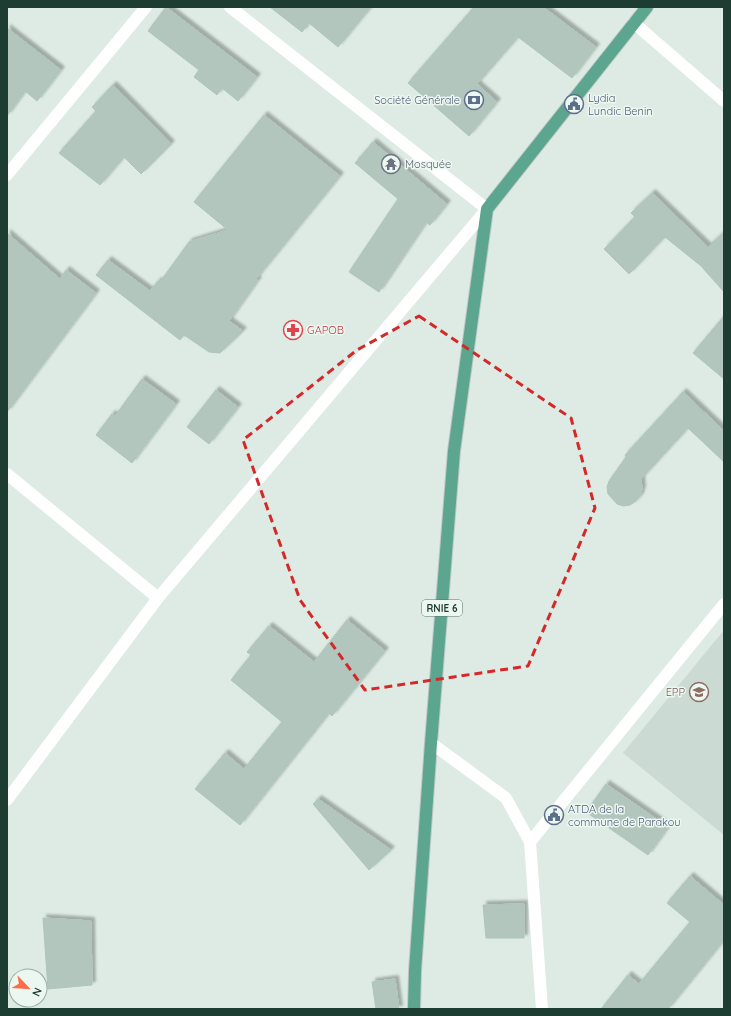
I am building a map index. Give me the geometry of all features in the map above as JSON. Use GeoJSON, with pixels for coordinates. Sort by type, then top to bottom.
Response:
{"type":"FeatureCollection","features":[{"type":"Feature","properties":{"kind":"main road"},"geometry":{"type":"LineString","coordinates":[[487,209],[647,7]]}},
{"type":"Feature","properties":{"kind":"main road","name":"RNIE 6"},"geometry":{"type":"LineString","coordinates":[[414,1009],[415,971],[431,743],[454,451],[487,209]]}},
{"type":"Feature","properties":{"kind":"street"},"geometry":{"type":"LineString","coordinates":[[7,175],[146,7]]}},
{"type":"Feature","properties":{"kind":"street"},"geometry":{"type":"LineString","coordinates":[[7,800],[158,598],[487,209],[230,7]]}},
{"type":"Feature","properties":{"kind":"street"},"geometry":{"type":"LineString","coordinates":[[634,24],[724,101]]}},
{"type":"Feature","properties":{"kind":"street"},"geometry":{"type":"LineString","coordinates":[[7,474],[158,598]]}},
{"type":"Feature","properties":{"kind":"street"},"geometry":{"type":"LineString","coordinates":[[530,842],[724,604]]}},
{"type":"Feature","properties":{"kind":"street"},"geometry":{"type":"LineString","coordinates":[[431,743],[506,798],[530,842],[542,1009]]}},
{"type":"Feature","properties":{"kind":"highlighted area"},"geometry":{"type":"Polygon","coordinates":[[[419,316],[571,418],[595,508],[528,666],[365,690],[300,600],[243,440],[357,350],[419,316]]]}},
{"type":"Feature","properties":{"kind":"shaded area","name":"EPP"},"geometry":{"type":"Polygon","coordinates":[[[724,630],[724,835],[623,753],[724,630]]]}},
{"type":"Feature","properties":{"kind":"building"},"geometry":{"type":"Polygon","coordinates":[[[166,7],[257,77],[238,101],[222,88],[217,95],[194,77],[199,70],[148,31],[166,7]]]}},
{"type":"Feature","properties":{"kind":"building"},"geometry":{"type":"Polygon","coordinates":[[[270,7],[371,7],[338,47],[309,23],[302,32],[270,7]]]}},
{"type":"Feature","properties":{"kind":"building"},"geometry":{"type":"Polygon","coordinates":[[[474,7],[543,7],[596,47],[572,78],[518,37],[477,84],[497,102],[469,136],[408,83],[474,7]]]}},
{"type":"Feature","properties":{"kind":"building"},"geometry":{"type":"Polygon","coordinates":[[[7,28],[61,70],[37,101],[25,91],[7,116],[7,28]]]}},
{"type":"Feature","properties":{"kind":"building"},"geometry":{"type":"Polygon","coordinates":[[[113,85],[171,144],[141,174],[124,157],[100,185],[59,153],[96,111],[92,107],[113,85]]]}},
{"type":"Feature","properties":{"kind":"building"},"geometry":{"type":"Polygon","coordinates":[[[264,115],[340,176],[256,279],[258,280],[229,321],[243,331],[220,353],[209,352],[184,335],[180,340],[96,275],[108,260],[150,291],[158,281],[160,282],[189,242],[228,230],[194,202],[264,115]]]}},
{"type":"Feature","properties":{"kind":"building"},"geometry":{"type":"Polygon","coordinates":[[[373,142],[447,204],[430,225],[426,222],[379,292],[349,272],[398,199],[355,163],[373,142]]]}},
{"type":"Feature","properties":{"kind":"building"},"geometry":{"type":"Polygon","coordinates":[[[652,193],[708,247],[724,232],[724,292],[701,266],[665,237],[629,274],[604,249],[635,217],[631,213],[652,193]]]}},
{"type":"Feature","properties":{"kind":"building"},"geometry":{"type":"Polygon","coordinates":[[[7,233],[60,279],[66,270],[96,293],[7,412],[7,233]]]}},
{"type":"Feature","properties":{"kind":"building"},"geometry":{"type":"Polygon","coordinates":[[[724,316],[724,379],[693,353],[724,316]]]}},
{"type":"Feature","properties":{"kind":"building"},"geometry":{"type":"Polygon","coordinates":[[[142,379],[176,404],[132,463],[96,435],[112,414],[115,416],[142,379]]]}},
{"type":"Feature","properties":{"kind":"building"},"geometry":{"type":"Polygon","coordinates":[[[216,390],[238,407],[209,444],[187,427],[216,390]]]}},
{"type":"Feature","properties":{"kind":"building"},"geometry":{"type":"Polygon","coordinates":[[[683,392],[724,431],[724,462],[688,428],[641,479],[642,489],[640,496],[636,501],[630,505],[623,506],[617,504],[608,494],[607,487],[609,481],[626,457],[625,455],[683,392]]]}},
{"type":"Feature","properties":{"kind":"building"},"geometry":{"type":"Polygon","coordinates":[[[347,620],[385,651],[332,716],[329,713],[240,825],[195,789],[225,753],[244,769],[282,722],[231,680],[251,655],[247,652],[269,626],[314,662],[347,620]]]}},
{"type":"Feature","properties":{"kind":"building"},"geometry":{"type":"Polygon","coordinates":[[[606,784],[668,827],[648,855],[586,812],[606,784]]]}},
{"type":"Feature","properties":{"kind":"building"},"geometry":{"type":"Polygon","coordinates":[[[318,799],[391,850],[369,870],[313,804],[318,799]]]}},
{"type":"Feature","properties":{"kind":"building"},"geometry":{"type":"Polygon","coordinates":[[[690,876],[724,905],[724,940],[668,1009],[601,1009],[628,975],[639,984],[690,922],[667,903],[690,876]]]}},
{"type":"Feature","properties":{"kind":"building"},"geometry":{"type":"Polygon","coordinates":[[[524,904],[524,938],[486,938],[483,905],[524,904]]]}},
{"type":"Feature","properties":{"kind":"building"},"geometry":{"type":"Polygon","coordinates":[[[43,918],[91,921],[92,985],[48,989],[48,968],[47,968],[43,918]]]}},
{"type":"Feature","properties":{"kind":"building"},"geometry":{"type":"Polygon","coordinates":[[[395,979],[399,1009],[376,1009],[372,982],[395,979]]]}},
{"type":"Feature","properties":{"kind":"place","name":"Société Générale"},"geometry":{"type":"Point","coordinates":[474,100]}},
{"type":"Feature","properties":{"kind":"place","name":"Lydia Lundic Benin"},"geometry":{"type":"Point","coordinates":[574,104]}},
{"type":"Feature","properties":{"kind":"place","name":"Mosquée"},"geometry":{"type":"Point","coordinates":[391,164]}},
{"type":"Feature","properties":{"kind":"place","name":"GAPOB"},"geometry":{"type":"Point","coordinates":[293,330]}},
{"type":"Feature","properties":{"kind":"place","name":"EPP"},"geometry":{"type":"Point","coordinates":[699,692]}},
{"type":"Feature","properties":{"kind":"place","name":"ATDA de la commune de Parakou"},"geometry":{"type":"Point","coordinates":[554,815]}}]}
